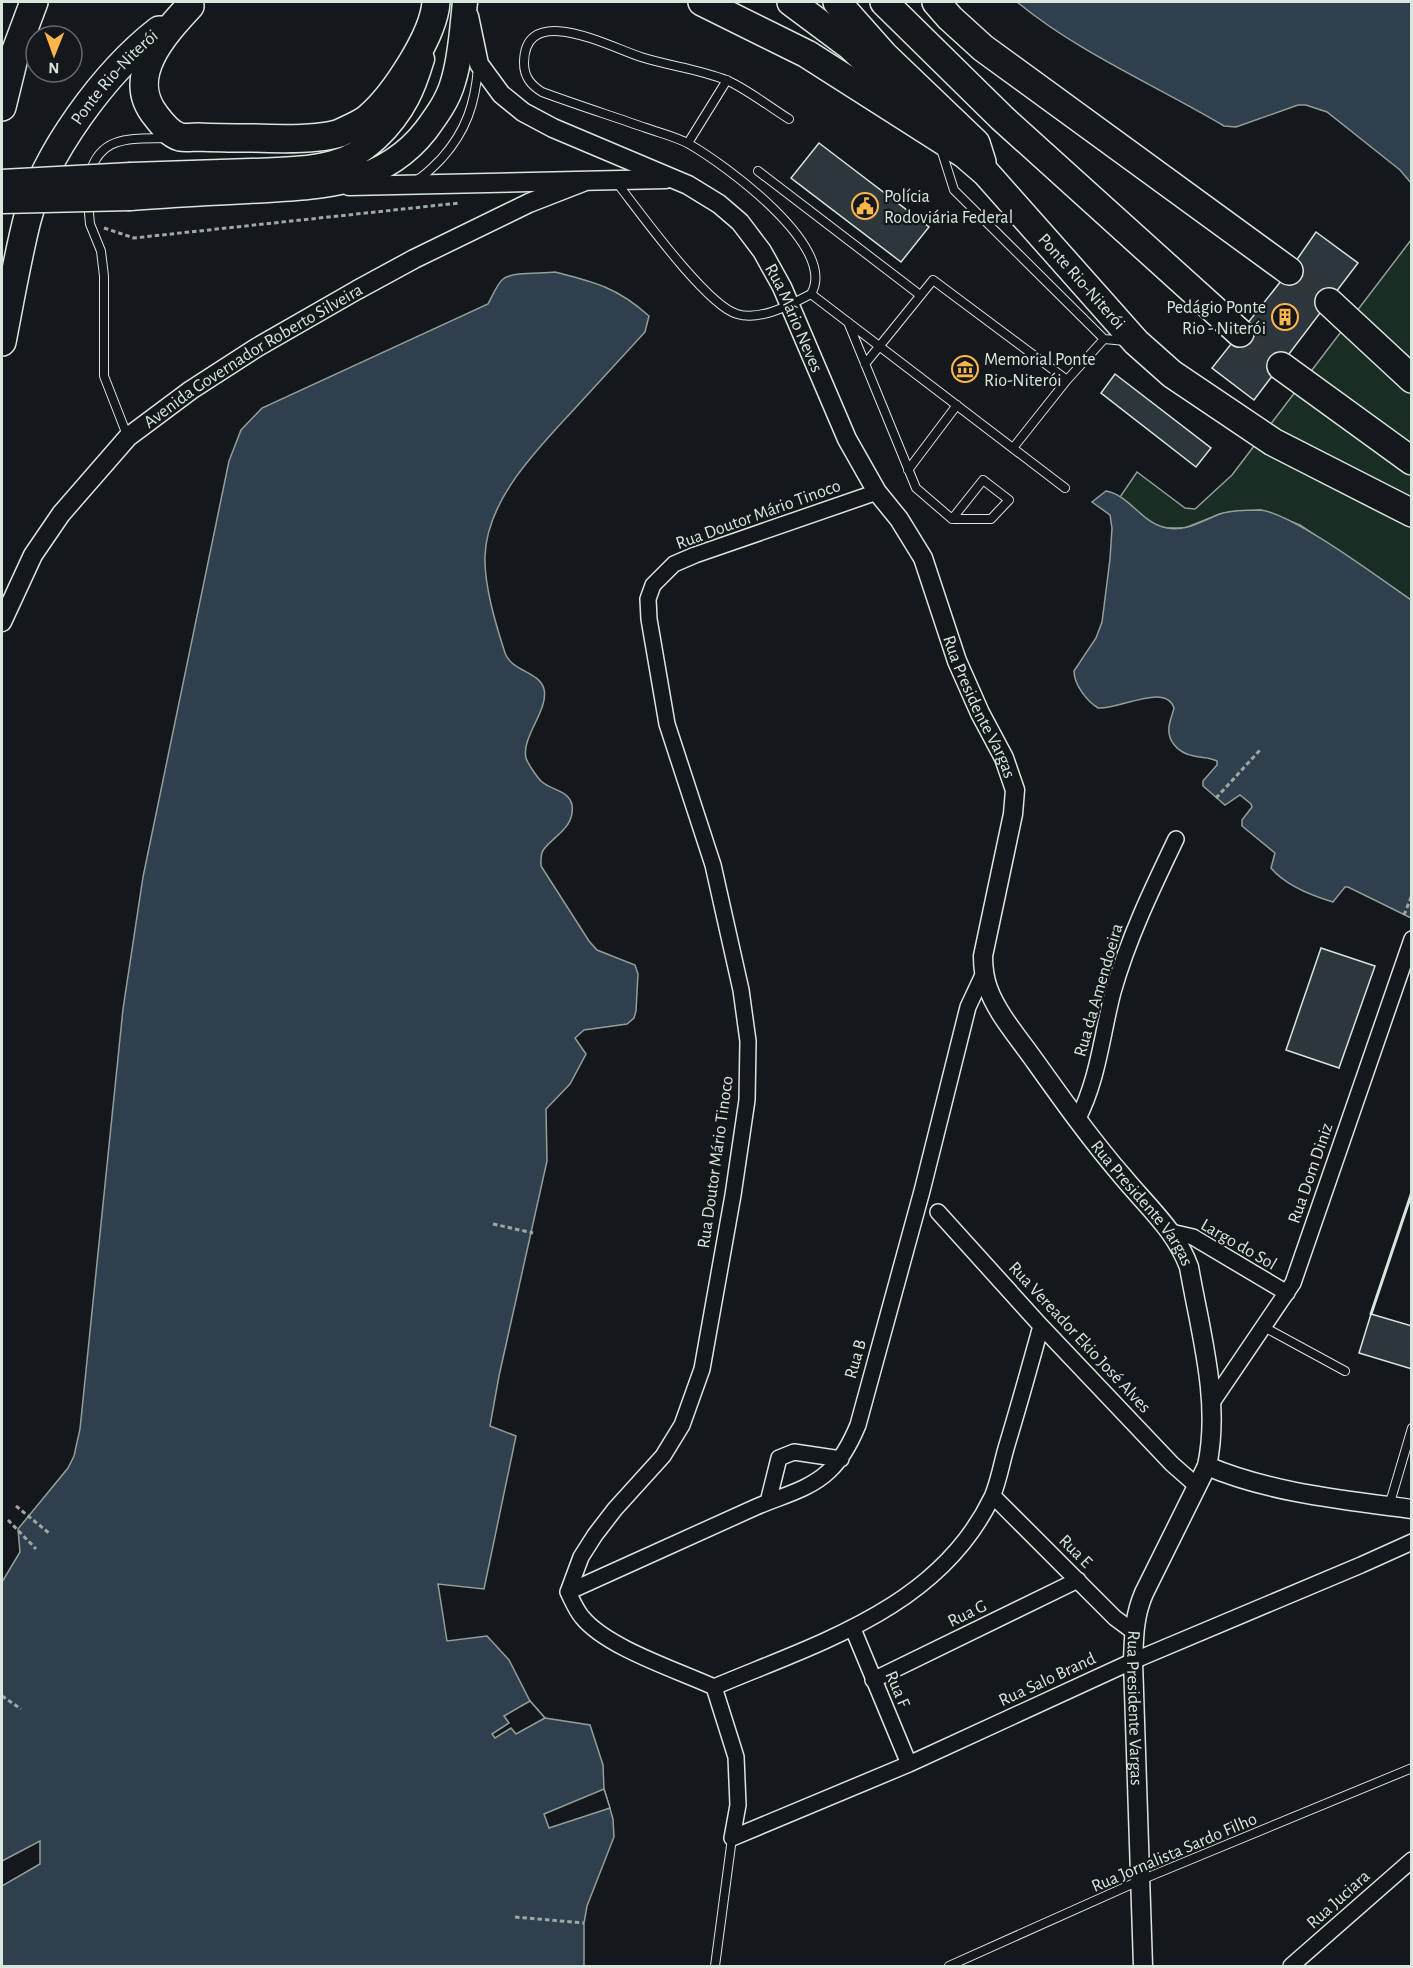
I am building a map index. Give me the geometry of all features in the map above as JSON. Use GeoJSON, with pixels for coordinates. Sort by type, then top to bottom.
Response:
{"type":"FeatureCollection","features":[{"type":"Feature","properties":{"kind":"highway"},"geometry":{"type":"LineString","coordinates":[[2,107],[16,50],[34,2]]}},
{"type":"Feature","properties":{"kind":"highway"},"geometry":{"type":"LineString","coordinates":[[194,4],[166,32],[145,71],[145,92],[153,112],[166,128],[180,137],[267,139],[338,133],[367,119],[391,94],[430,31],[436,2]]}},
{"type":"Feature","properties":{"kind":"highway","name":"Ponte Rio-Niterói"},"geometry":{"type":"LineString","coordinates":[[702,2],[807,54],[964,154],[986,173],[1136,342],[1172,374],[1273,442],[1412,513]]}},
{"type":"Feature","properties":{"kind":"highway"},"geometry":{"type":"LineString","coordinates":[[791,2],[850,46],[964,154]]}},
{"type":"Feature","properties":{"kind":"highway"},"geometry":{"type":"LineString","coordinates":[[837,2],[884,55],[976,143],[986,173]]}},
{"type":"Feature","properties":{"kind":"highway"},"geometry":{"type":"LineString","coordinates":[[884,2],[1002,118],[1240,333]]}},
{"type":"Feature","properties":{"kind":"highway"},"geometry":{"type":"LineString","coordinates":[[936,2],[983,48],[1289,271]]}},
{"type":"Feature","properties":{"kind":"highway","name":"Ponte Rio-Niterói"},"geometry":{"type":"LineString","coordinates":[[2,342],[28,218],[48,167],[85,106],[116,69],[147,39],[194,4]]}},
{"type":"Feature","properties":{"kind":"highway"},"geometry":{"type":"LineString","coordinates":[[1329,302],[1412,379]]}},
{"type":"Feature","properties":{"kind":"highway"},"geometry":{"type":"LineString","coordinates":[[1281,366],[1412,461]]}},
{"type":"Feature","properties":{"kind":"main road"},"geometry":{"type":"LineString","coordinates":[[2,182],[130,186],[308,187],[354,180],[400,157],[421,136],[440,111],[453,84],[466,2]]}},
{"type":"Feature","properties":{"kind":"main road"},"geometry":{"type":"LineString","coordinates":[[2,201],[308,168],[335,163],[357,152],[392,122],[407,98],[430,31]]}},
{"type":"Feature","properties":{"kind":"street","name":"Rua Mário Neves"},"geometry":{"type":"LineString","coordinates":[[466,2],[479,64],[501,94],[523,112],[553,128],[688,185],[719,204],[740,222],[762,251],[789,305],[847,439],[877,492]]}},
{"type":"Feature","properties":{"kind":"street","name":"Rua Mário Neves"},"geometry":{"type":"LineString","coordinates":[[308,187],[671,179]]}},
{"type":"Feature","properties":{"kind":"street","name":"Avenida Governador Roberto Silveira"},"geometry":{"type":"LineString","coordinates":[[2,622],[38,547],[61,514],[128,437],[191,390],[256,348],[367,285],[414,259],[519,208],[583,182]]}},
{"type":"Feature","properties":{"kind":"street","name":"Rua Presidente Vargas"},"geometry":{"type":"LineString","coordinates":[[877,492],[923,558],[957,661],[980,713],[1004,758],[1015,789],[1007,843],[985,943],[983,975],[988,990],[1011,1028],[1077,1120],[1171,1232],[1183,1251],[1189,1267],[1212,1401],[1212,1446],[1207,1466],[1137,1609],[1133,1661],[1143,1966]]}},
{"type":"Feature","properties":{"kind":"street","name":"Rua Doutor Mário Tinoco"},"geometry":{"type":"LineString","coordinates":[[568,1592],[581,1557],[595,1535],[615,1509],[663,1456],[682,1425],[702,1370],[733,1195],[747,1100],[748,1041],[741,990],[714,865],[692,804],[668,724],[650,628],[648,599],[653,585],[674,564],[877,492]]}},
{"type":"Feature","properties":{"kind":"street","name":"Rua da Amendoeira"},"geometry":{"type":"LineString","coordinates":[[1077,1120],[1088,1101],[1113,994],[1133,932],[1176,839]]}},
{"type":"Feature","properties":{"kind":"street","name":"Rua Dom Diniz"},"geometry":{"type":"LineString","coordinates":[[1212,1401],[1293,1284],[1412,939]]}},
{"type":"Feature","properties":{"kind":"street","name":"Rua B"},"geometry":{"type":"LineString","coordinates":[[568,1592],[812,1484],[841,1459],[858,1425],[922,1191],[968,1007],[983,975]]}},
{"type":"Feature","properties":{"kind":"street","name":"Rua Vereador Ekio José Alves"},"geometry":{"type":"LineString","coordinates":[[938,1212],[1041,1326],[1172,1464],[1197,1486]]}},
{"type":"Feature","properties":{"kind":"street","name":"Largo do Sol"},"geometry":{"type":"LineString","coordinates":[[1171,1232],[1193,1237],[1287,1293]]}},
{"type":"Feature","properties":{"kind":"street"},"geometry":{"type":"LineString","coordinates":[[568,1592],[583,1618],[601,1633],[625,1648],[714,1687],[853,1629],[921,1587],[954,1553],[975,1526],[993,1496],[1041,1326]]}},
{"type":"Feature","properties":{"kind":"street"},"geometry":{"type":"LineString","coordinates":[[768,1502],[779,1458],[794,1452],[841,1459]]}},
{"type":"Feature","properties":{"kind":"street"},"geometry":{"type":"LineString","coordinates":[[1207,1466],[1239,1479],[1266,1486],[1412,1509]]}},
{"type":"Feature","properties":{"kind":"street","name":"Rua E"},"geometry":{"type":"LineString","coordinates":[[993,1496],[1115,1618],[1134,1632]]}},
{"type":"Feature","properties":{"kind":"street","name":"Rua Salo Brand"},"geometry":{"type":"LineString","coordinates":[[732,1838],[909,1764],[1133,1661],[1412,1542]]}},
{"type":"Feature","properties":{"kind":"street","name":"Rua G"},"geometry":{"type":"LineString","coordinates":[[873,1680],[1078,1580]]}},
{"type":"Feature","properties":{"kind":"street","name":"Rua F"},"geometry":{"type":"LineString","coordinates":[[853,1629],[909,1764]]}},
{"type":"Feature","properties":{"kind":"street"},"geometry":{"type":"LineString","coordinates":[[714,1687],[736,1757],[738,1805],[732,1838]]}},
{"type":"Feature","properties":{"kind":"street","name":"Rua Juciara"},"geometry":{"type":"LineString","coordinates":[[1291,1966],[1412,1860]]}},
{"type":"Feature","properties":{"kind":"lane"},"geometry":{"type":"LineString","coordinates":[[615,180],[694,279],[720,304],[736,314],[754,315],[789,305],[811,294],[814,288],[815,273],[802,243],[790,226],[747,184],[688,143],[542,92],[531,85],[525,74],[526,49],[533,36],[546,30],[559,29],[580,34],[640,57],[727,80],[789,119]]}},
{"type":"Feature","properties":{"kind":"lane"},"geometry":{"type":"LineString","coordinates":[[411,184],[433,167],[460,135],[469,118],[476,93],[479,64]]}},
{"type":"Feature","properties":{"kind":"lane"},"geometry":{"type":"LineString","coordinates":[[688,143],[727,80]]}},
{"type":"Feature","properties":{"kind":"lane"},"geometry":{"type":"LineString","coordinates":[[937,136],[954,190],[1104,339],[1136,342]]}},
{"type":"Feature","properties":{"kind":"lane"},"geometry":{"type":"LineString","coordinates":[[128,437],[104,376],[104,276],[101,251],[90,224],[88,181],[96,158],[104,147],[112,143],[180,137]]}},
{"type":"Feature","properties":{"kind":"lane"},"geometry":{"type":"LineString","coordinates":[[758,171],[920,295]]}},
{"type":"Feature","properties":{"kind":"lane"},"geometry":{"type":"LineString","coordinates":[[865,364],[933,280],[1067,381]]}},
{"type":"Feature","properties":{"kind":"lane"},"geometry":{"type":"LineString","coordinates":[[811,294],[1065,488]]}},
{"type":"Feature","properties":{"kind":"lane"},"geometry":{"type":"LineString","coordinates":[[848,322],[915,488],[952,519],[991,519],[1009,500],[983,480],[952,519]]}},
{"type":"Feature","properties":{"kind":"lane"},"geometry":{"type":"LineString","coordinates":[[1013,448],[1104,339]]}},
{"type":"Feature","properties":{"kind":"lane"},"geometry":{"type":"LineString","coordinates":[[908,470],[957,405]]}},
{"type":"Feature","properties":{"kind":"lane"},"geometry":{"type":"LineString","coordinates":[[1264,1327],[1345,1371]]}},
{"type":"Feature","properties":{"kind":"lane"},"geometry":{"type":"LineString","coordinates":[[1389,1506],[1412,1428]]}},
{"type":"Feature","properties":{"kind":"lane","name":"Rua Jornalista Sardo Filho"},"geometry":{"type":"LineString","coordinates":[[949,1966],[1141,1880],[1412,1768]]}},
{"type":"Feature","properties":{"kind":"lane"},"geometry":{"type":"LineString","coordinates":[[715,1966],[732,1838]]}},
{"type":"Feature","properties":{"kind":"path"},"geometry":{"type":"LineString","coordinates":[[90,224],[134,238],[468,202]]}},
{"type":"Feature","properties":{"kind":"path"},"geometry":{"type":"LineString","coordinates":[[1216,798],[1261,749]]}},
{"type":"Feature","properties":{"kind":"path"},"geometry":{"type":"LineString","coordinates":[[1404,915],[1412,895]]}},
{"type":"Feature","properties":{"kind":"path"},"geometry":{"type":"LineString","coordinates":[[493,1224],[533,1233]]}},
{"type":"Feature","properties":{"kind":"path"},"geometry":{"type":"LineString","coordinates":[[16,1506],[49,1533]]}},
{"type":"Feature","properties":{"kind":"path"},"geometry":{"type":"LineString","coordinates":[[8,1520],[36,1549]]}},
{"type":"Feature","properties":{"kind":"path"},"geometry":{"type":"LineString","coordinates":[[2,1696],[21,1709]]}},
{"type":"Feature","properties":{"kind":"path"},"geometry":{"type":"LineString","coordinates":[[515,1917],[584,1923]]}},
{"type":"Feature","properties":{"kind":"green space"},"geometry":{"type":"Polygon","coordinates":[[[1411,240],[1411,600],[1300,525],[1261,510],[1220,514],[1185,528],[1166,528],[1154,525],[1120,497],[1137,472],[1185,508],[1195,509],[1232,475],[1411,240]]]}},
{"type":"Feature","properties":{"kind":"water"},"geometry":{"type":"Polygon","coordinates":[[[1017,2],[1411,2],[1411,183],[1400,170],[1327,112],[1306,105],[1298,105],[1236,127],[1224,126],[1092,53],[1017,2]]]}},
{"type":"Feature","properties":{"kind":"water"},"geometry":{"type":"Polygon","coordinates":[[[555,272],[616,292],[649,316],[645,332],[533,455],[506,493],[495,513],[488,534],[485,556],[486,580],[494,618],[508,659],[537,678],[544,689],[543,706],[527,741],[526,758],[541,781],[567,796],[572,805],[572,813],[567,825],[543,851],[541,866],[597,950],[635,965],[638,974],[636,1011],[634,1018],[627,1024],[584,1030],[575,1038],[586,1054],[570,1084],[546,1109],[547,1161],[490,1426],[516,1436],[484,1589],[438,1584],[447,1641],[487,1636],[509,1660],[530,1701],[545,1718],[590,1725],[603,1765],[604,1789],[613,1819],[614,1837],[587,1906],[584,1923],[584,1966],[2,1966],[2,1582],[20,1552],[18,1529],[68,1468],[74,1456],[80,1429],[123,1009],[143,877],[229,461],[241,430],[262,408],[488,304],[499,284],[508,276],[555,272]]]}},
{"type":"Feature","properties":{"kind":"water"},"geometry":{"type":"Polygon","coordinates":[[[1106,491],[1122,498],[1150,521],[1167,528],[1189,527],[1232,511],[1259,510],[1273,513],[1336,548],[1411,600],[1411,918],[1348,887],[1345,887],[1333,902],[1300,889],[1277,874],[1271,868],[1275,853],[1242,826],[1242,820],[1252,807],[1251,804],[1240,795],[1225,805],[1203,786],[1203,781],[1217,765],[1217,761],[1182,752],[1174,744],[1169,728],[1174,708],[1169,701],[1162,697],[1152,697],[1098,708],[1082,692],[1076,682],[1074,671],[1096,638],[1102,622],[1112,528],[1110,515],[1092,502],[1106,491]]]}},
{"type":"Feature","properties":{"kind":"pier"},"geometry":{"type":"Polygon","coordinates":[[[530,1701],[545,1718],[516,1734],[511,1728],[495,1738],[492,1734],[509,1723],[504,1716],[530,1701]]]}},
{"type":"Feature","properties":{"kind":"pier"},"geometry":{"type":"Polygon","coordinates":[[[604,1789],[610,1808],[549,1828],[544,1814],[604,1789]]]}},
{"type":"Feature","properties":{"kind":"pier"},"geometry":{"type":"Polygon","coordinates":[[[40,1841],[40,1864],[2,1886],[2,1861],[40,1841]]]}},
{"type":"Feature","properties":{"kind":"building","name":"Polícia Rodoviária Federal"},"geometry":{"type":"Polygon","coordinates":[[[819,143],[929,227],[901,262],[791,178],[819,143]]]}},
{"type":"Feature","properties":{"kind":"building","name":"Pedágio Ponte Rio - Niterói"},"geometry":{"type":"Polygon","coordinates":[[[1316,232],[1358,263],[1254,400],[1212,368],[1289,271],[1316,232]]]}},
{"type":"Feature","properties":{"kind":"building"},"geometry":{"type":"Polygon","coordinates":[[[1115,374],[1211,448],[1196,467],[1101,393],[1115,374]]]}},
{"type":"Feature","properties":{"kind":"building"},"geometry":{"type":"Polygon","coordinates":[[[1321,948],[1375,966],[1339,1068],[1286,1050],[1321,948]]]}},
{"type":"Feature","properties":{"kind":"building"},"geometry":{"type":"Polygon","coordinates":[[[1371,1314],[1412,1326],[1412,1369],[1359,1353],[1371,1314]]]}},
{"type":"Feature","properties":{"kind":"tunnel"},"geometry":{"type":"LineString","coordinates":[[1289,271],[1329,302]]}},
{"type":"Feature","properties":{"kind":"tunnel"},"geometry":{"type":"LineString","coordinates":[[1240,333],[1281,366]]}},
{"type":"Feature","properties":{"kind":"wall"},"geometry":{"type":"LineString","coordinates":[[1371,1314],[1412,1192]]}},
{"type":"Feature","properties":{"kind":"place","name":"Polícia Rodoviária Federal"},"geometry":{"type":"Point","coordinates":[865,206]}},
{"type":"Feature","properties":{"kind":"place","name":"Pedágio Ponte Rio - Niterói"},"geometry":{"type":"Point","coordinates":[1285,317]}},
{"type":"Feature","properties":{"kind":"place","name":"Memorial Ponte Rio-Niterói"},"geometry":{"type":"Point","coordinates":[965,369]}}]}
